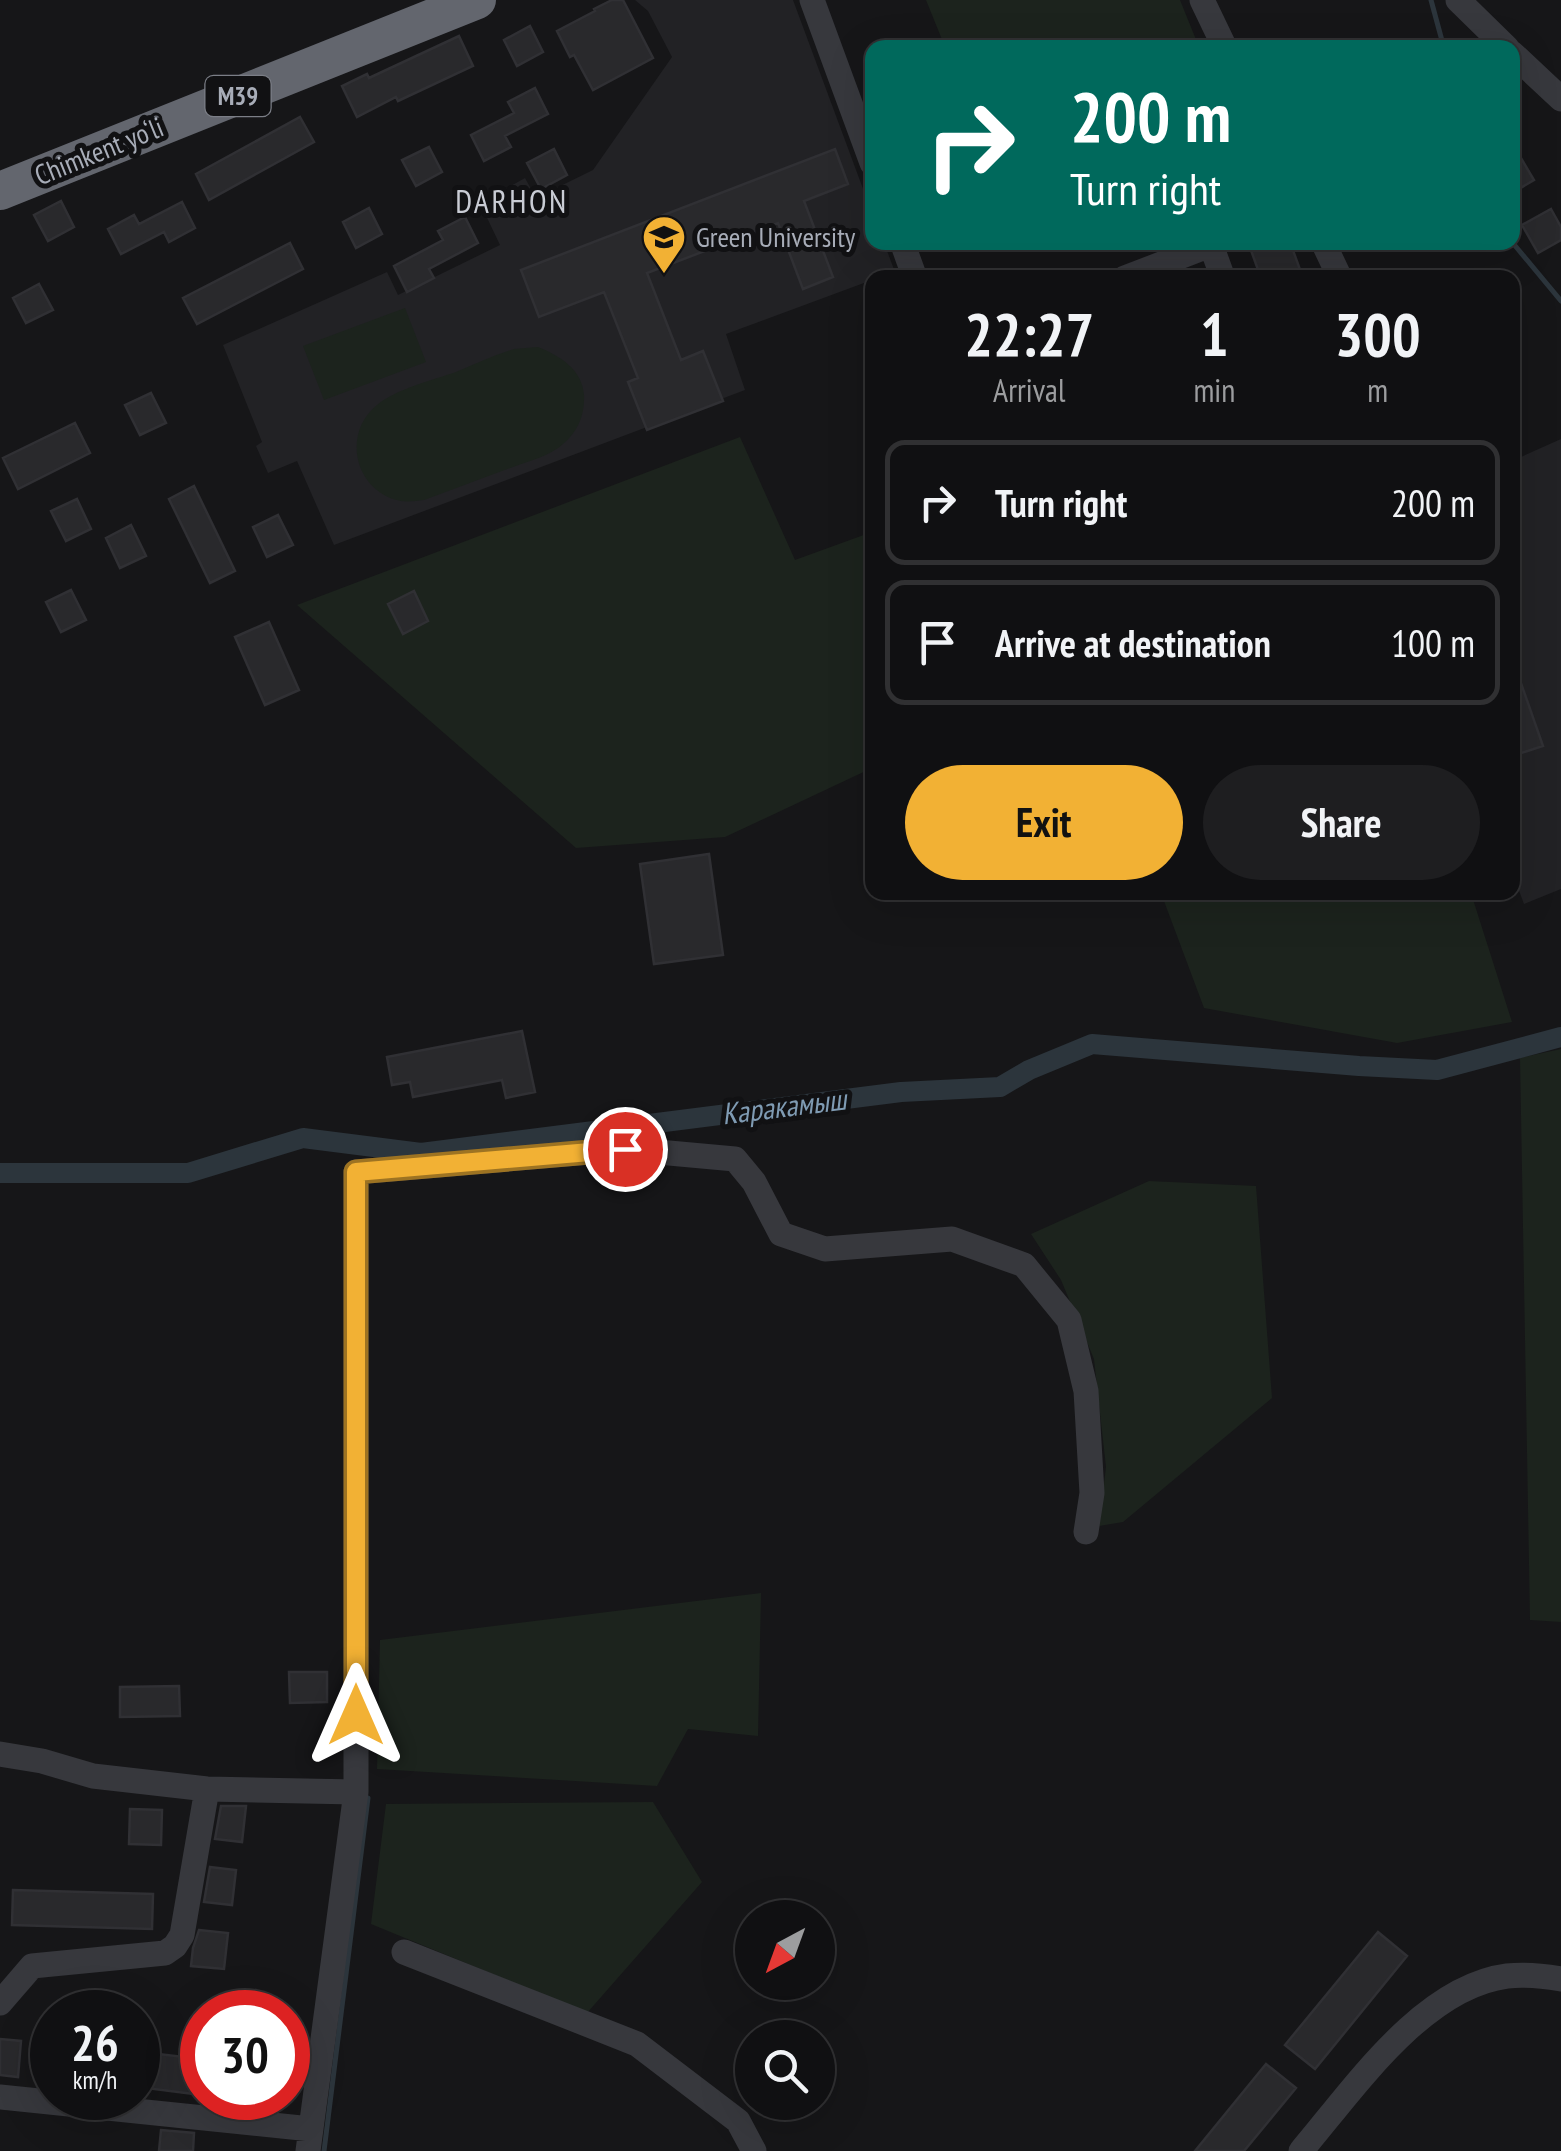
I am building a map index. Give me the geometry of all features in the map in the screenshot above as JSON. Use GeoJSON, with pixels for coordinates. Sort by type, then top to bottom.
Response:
{"type":"FeatureCollection","features":[{"type":"Feature","properties":{"kind":"highway","name":"Chimkent yo‘li"},"geometry":{"type":"LineString","coordinates":[[0,191],[475,0]]}},
{"type":"Feature","properties":{"kind":"street"},"geometry":{"type":"LineString","coordinates":[[812,0],[865,144]]}},
{"type":"Feature","properties":{"kind":"street"},"geometry":{"type":"LineString","coordinates":[[1202,0],[1221,40]]}},
{"type":"Feature","properties":{"kind":"street"},"geometry":{"type":"LineString","coordinates":[[1458,0],[1499,40]]}},
{"type":"Feature","properties":{"kind":"street"},"geometry":{"type":"LineString","coordinates":[[1520,61],[1561,100]]}},
{"type":"Feature","properties":{"kind":"street"},"geometry":{"type":"LineString","coordinates":[[1146,270],[1198,250]]}},
{"type":"Feature","properties":{"kind":"street"},"geometry":{"type":"LineString","coordinates":[[0,2097],[309,2140],[356,1792],[356,1172],[625,1149],[734,1159],[754,1182],[781,1234],[825,1249],[952,1239],[1024,1265],[1069,1320],[1086,1392],[1092,1493],[1086,1532]]}},
{"type":"Feature","properties":{"kind":"street"},"geometry":{"type":"LineString","coordinates":[[0,1754],[94,1776],[207,1790],[356,1792]]}},
{"type":"Feature","properties":{"kind":"street"},"geometry":{"type":"LineString","coordinates":[[0,2003],[32,1966],[165,1953],[175,1946],[182,1935],[207,1790]]}},
{"type":"Feature","properties":{"kind":"street"},"geometry":{"type":"LineString","coordinates":[[404,1952],[637,2044],[738,2121],[754,2151]]}},
{"type":"Feature","properties":{"kind":"street"},"geometry":{"type":"LineString","coordinates":[[1301,2151],[1389,2048],[1442,2002],[1482,1982],[1505,1976],[1561,1979]]}},
{"type":"Feature","properties":{"kind":"shaded area","name":"Green University"},"geometry":{"type":"Polygon","coordinates":[[[635,0],[793,0],[865,194],[865,250],[887,250],[894,270],[865,270],[865,283],[726,334],[745,390],[334,545],[297,461],[268,473],[256,446],[262,442],[223,345],[387,272],[398,295],[500,245],[480,203],[525,178],[536,198],[593,170],[672,57],[648,11],[635,0]]]}},
{"type":"Feature","properties":{"kind":"shaded area"},"geometry":{"type":"Polygon","coordinates":[[[926,0],[1180,0],[1196,40],[942,40],[926,0]]]}},
{"type":"Feature","properties":{"kind":"shaded area"},"geometry":{"type":"Polygon","coordinates":[[[405,308],[426,362],[324,400],[303,346],[405,308]]]}},
{"type":"Feature","properties":{"kind":"shaded area"},"geometry":{"type":"Polygon","coordinates":[[[538,347],[568,365],[582,386],[582,416],[563,444],[539,458],[424,500],[401,501],[373,486],[358,460],[357,446],[359,431],[377,405],[404,390],[507,351],[538,347]]]}},
{"type":"Feature","properties":{"kind":"shaded area"},"geometry":{"type":"Polygon","coordinates":[[[740,437],[795,560],[865,535],[865,771],[725,837],[576,848],[297,605],[740,437]]]}},
{"type":"Feature","properties":{"kind":"shaded area"},"geometry":{"type":"Polygon","coordinates":[[[1561,439],[1561,889],[1524,904],[1520,893],[1520,457],[1561,439]]]}},
{"type":"Feature","properties":{"kind":"shaded area"},"geometry":{"type":"Polygon","coordinates":[[[1164,900],[1473,900],[1512,1022],[1397,1043],[1204,1008],[1164,900]]]}},
{"type":"Feature","properties":{"kind":"shaded area"},"geometry":{"type":"Polygon","coordinates":[[[1561,1049],[1561,1622],[1530,1620],[1520,1058],[1561,1049]]]}},
{"type":"Feature","properties":{"kind":"shaded area"},"geometry":{"type":"Polygon","coordinates":[[[1149,1181],[1256,1186],[1272,1398],[1123,1522],[1099,1526],[1106,1467],[1094,1359],[1061,1280],[1031,1234],[1149,1181]]]}},
{"type":"Feature","properties":{"kind":"shaded area"},"geometry":{"type":"Polygon","coordinates":[[[761,1593],[758,1736],[688,1729],[657,1786],[377,1769],[380,1640],[761,1593]]]}},
{"type":"Feature","properties":{"kind":"shaded area"},"geometry":{"type":"Polygon","coordinates":[[[653,1802],[702,1882],[587,2013],[371,1924],[386,1804],[653,1802]]]}},
{"type":"Feature","properties":{"kind":"building"},"geometry":{"type":"Polygon","coordinates":[[[612,0],[623,0],[653,58],[593,90],[557,31],[612,0]]]}},
{"type":"Feature","properties":{"kind":"building"},"geometry":{"type":"Polygon","coordinates":[[[530,26],[543,52],[517,66],[504,40],[530,26]]]}},
{"type":"Feature","properties":{"kind":"building"},"geometry":{"type":"Polygon","coordinates":[[[459,36],[473,66],[357,117],[342,86],[367,74],[369,78],[459,36]]]}},
{"type":"Feature","properties":{"kind":"building"},"geometry":{"type":"Polygon","coordinates":[[[535,88],[548,114],[505,136],[511,147],[484,161],[471,135],[514,113],[508,102],[535,88]]]}},
{"type":"Feature","properties":{"kind":"building"},"geometry":{"type":"Polygon","coordinates":[[[300,117],[314,142],[209,200],[196,174],[300,117]]]}},
{"type":"Feature","properties":{"kind":"building"},"geometry":{"type":"Polygon","coordinates":[[[429,147],[442,172],[416,186],[402,160],[429,147]]]}},
{"type":"Feature","properties":{"kind":"building"},"geometry":{"type":"Polygon","coordinates":[[[554,149],[567,175],[541,189],[527,163],[554,149]]]}},
{"type":"Feature","properties":{"kind":"building"},"geometry":{"type":"Polygon","coordinates":[[[835,149],[848,184],[804,201],[833,277],[803,289],[778,223],[647,273],[681,360],[703,351],[723,401],[647,430],[628,382],[638,378],[604,292],[539,317],[521,270],[835,149]]]}},
{"type":"Feature","properties":{"kind":"building"},"geometry":{"type":"Polygon","coordinates":[[[1520,156],[1534,180],[1520,188],[1520,156]]]}},
{"type":"Feature","properties":{"kind":"building"},"geometry":{"type":"Polygon","coordinates":[[[61,201],[74,227],[48,241],[34,215],[61,201]]]}},
{"type":"Feature","properties":{"kind":"building"},"geometry":{"type":"Polygon","coordinates":[[[182,202],[195,228],[169,242],[164,232],[121,254],[108,229],[134,215],[139,224],[182,202]]]}},
{"type":"Feature","properties":{"kind":"building"},"geometry":{"type":"Polygon","coordinates":[[[369,208],[382,234],[356,248],[343,222],[369,208]]]}},
{"type":"Feature","properties":{"kind":"building"},"geometry":{"type":"Polygon","coordinates":[[[1551,209],[1561,227],[1561,240],[1538,253],[1522,225],[1551,209]]]}},
{"type":"Feature","properties":{"kind":"building"},"geometry":{"type":"Polygon","coordinates":[[[465,217],[478,243],[429,269],[434,278],[407,292],[394,266],[443,240],[438,231],[465,217]]]}},
{"type":"Feature","properties":{"kind":"building"},"geometry":{"type":"Polygon","coordinates":[[[290,243],[303,269],[197,324],[183,298],[290,243]]]}},
{"type":"Feature","properties":{"kind":"building"},"geometry":{"type":"Polygon","coordinates":[[[1251,250],[1293,250],[1300,270],[1258,270],[1251,250]]]}},
{"type":"Feature","properties":{"kind":"building"},"geometry":{"type":"Polygon","coordinates":[[[39,284],[53,310],[26,323],[13,298],[39,284]]]}},
{"type":"Feature","properties":{"kind":"building"},"geometry":{"type":"Polygon","coordinates":[[[151,393],[166,423],[140,435],[125,405],[151,393]]]}},
{"type":"Feature","properties":{"kind":"building"},"geometry":{"type":"Polygon","coordinates":[[[75,423],[90,453],[18,489],[3,458],[75,423]]]}},
{"type":"Feature","properties":{"kind":"building"},"geometry":{"type":"Polygon","coordinates":[[[194,486],[235,571],[210,583],[169,499],[194,486]]]}},
{"type":"Feature","properties":{"kind":"building"},"geometry":{"type":"Polygon","coordinates":[[[77,499],[91,529],[66,541],[51,511],[77,499]]]}},
{"type":"Feature","properties":{"kind":"building"},"geometry":{"type":"Polygon","coordinates":[[[278,515],[293,545],[267,557],[253,527],[278,515]]]}},
{"type":"Feature","properties":{"kind":"building"},"geometry":{"type":"Polygon","coordinates":[[[131,525],[146,556],[120,568],[106,538],[131,525]]]}},
{"type":"Feature","properties":{"kind":"building"},"geometry":{"type":"Polygon","coordinates":[[[71,590],[86,620],[61,632],[46,602],[71,590]]]}},
{"type":"Feature","properties":{"kind":"building"},"geometry":{"type":"Polygon","coordinates":[[[414,591],[428,621],[403,634],[388,604],[414,591]]]}},
{"type":"Feature","properties":{"kind":"building"},"geometry":{"type":"Polygon","coordinates":[[[269,622],[299,690],[265,705],[235,637],[269,622]]]}},
{"type":"Feature","properties":{"kind":"building"},"geometry":{"type":"Polygon","coordinates":[[[1520,680],[1543,746],[1520,753],[1520,680]]]}},
{"type":"Feature","properties":{"kind":"building"},"geometry":{"type":"Polygon","coordinates":[[[709,854],[723,955],[654,964],[640,864],[709,854]]]}},
{"type":"Feature","properties":{"kind":"building"},"geometry":{"type":"Polygon","coordinates":[[[522,1031],[535,1092],[506,1098],[502,1080],[413,1097],[410,1082],[392,1085],[387,1057],[522,1031]]]}},
{"type":"Feature","properties":{"kind":"building"},"geometry":{"type":"Polygon","coordinates":[[[289,1672],[327,1672],[327,1702],[290,1703],[289,1672]]]}},
{"type":"Feature","properties":{"kind":"building"},"geometry":{"type":"Polygon","coordinates":[[[179,1686],[180,1716],[120,1717],[120,1687],[179,1686]]]}},
{"type":"Feature","properties":{"kind":"building"},"geometry":{"type":"Polygon","coordinates":[[[221,1806],[246,1806],[242,1842],[215,1839],[221,1806]]]}},
{"type":"Feature","properties":{"kind":"building"},"geometry":{"type":"Polygon","coordinates":[[[130,1809],[162,1810],[161,1845],[129,1844],[130,1809]]]}},
{"type":"Feature","properties":{"kind":"building"},"geometry":{"type":"Polygon","coordinates":[[[210,1867],[236,1870],[232,1905],[204,1902],[210,1867]]]}},
{"type":"Feature","properties":{"kind":"building"},"geometry":{"type":"Polygon","coordinates":[[[13,1890],[153,1894],[152,1929],[12,1925],[13,1890]]]}},
{"type":"Feature","properties":{"kind":"building"},"geometry":{"type":"Polygon","coordinates":[[[199,1930],[228,1933],[224,1969],[191,1966],[199,1930]]]}},
{"type":"Feature","properties":{"kind":"building"},"geometry":{"type":"Polygon","coordinates":[[[1378,1932],[1407,1956],[1315,2069],[1285,2045],[1378,1932]]]}},
{"type":"Feature","properties":{"kind":"building"},"geometry":{"type":"Polygon","coordinates":[[[0,2039],[21,2041],[18,2077],[0,2075],[0,2039]]]}},
{"type":"Feature","properties":{"kind":"building"},"geometry":{"type":"Polygon","coordinates":[[[160,2054],[180,2056],[180,2092],[160,2090],[160,2054]]]}},
{"type":"Feature","properties":{"kind":"building"},"geometry":{"type":"Polygon","coordinates":[[[1266,2064],[1296,2088],[1244,2151],[1195,2151],[1266,2064]]]}},
{"type":"Feature","properties":{"kind":"building"},"geometry":{"type":"Polygon","coordinates":[[[161,2130],[194,2133],[193,2151],[159,2151],[161,2130]]]}},
{"type":"Feature","properties":{"kind":"waterway"},"geometry":{"type":"LineString","coordinates":[[1431,0],[1442,40]]}},
{"type":"Feature","properties":{"kind":"waterway"},"geometry":{"type":"LineString","coordinates":[[1519,250],[1561,301]]}},
{"type":"Feature","properties":{"kind":"waterway","name":"Каракамыш"},"geometry":{"type":"LineString","coordinates":[[0,1173],[188,1173],[303,1138],[421,1153],[901,1092],[1000,1087],[1029,1070],[1092,1044],[1437,1070],[1561,1037]]}},
{"type":"Feature","properties":{"kind":"waterway"},"geometry":{"type":"LineString","coordinates":[[324,2151],[368,1798]]}},
{"type":"Feature","properties":{"kind":"place","name":"Green University"},"geometry":{"type":"Point","coordinates":[664,275]}},
{"type":"Feature","properties":{"kind":"district","name":"DARHON"},"geometry":{"type":"Point","coordinates":[512,202]}},
{"type":"Feature","properties":{"kind":"route"},"geometry":{"type":"LineString","coordinates":[[356,1715],[356,1172],[625,1149]]}}]}
